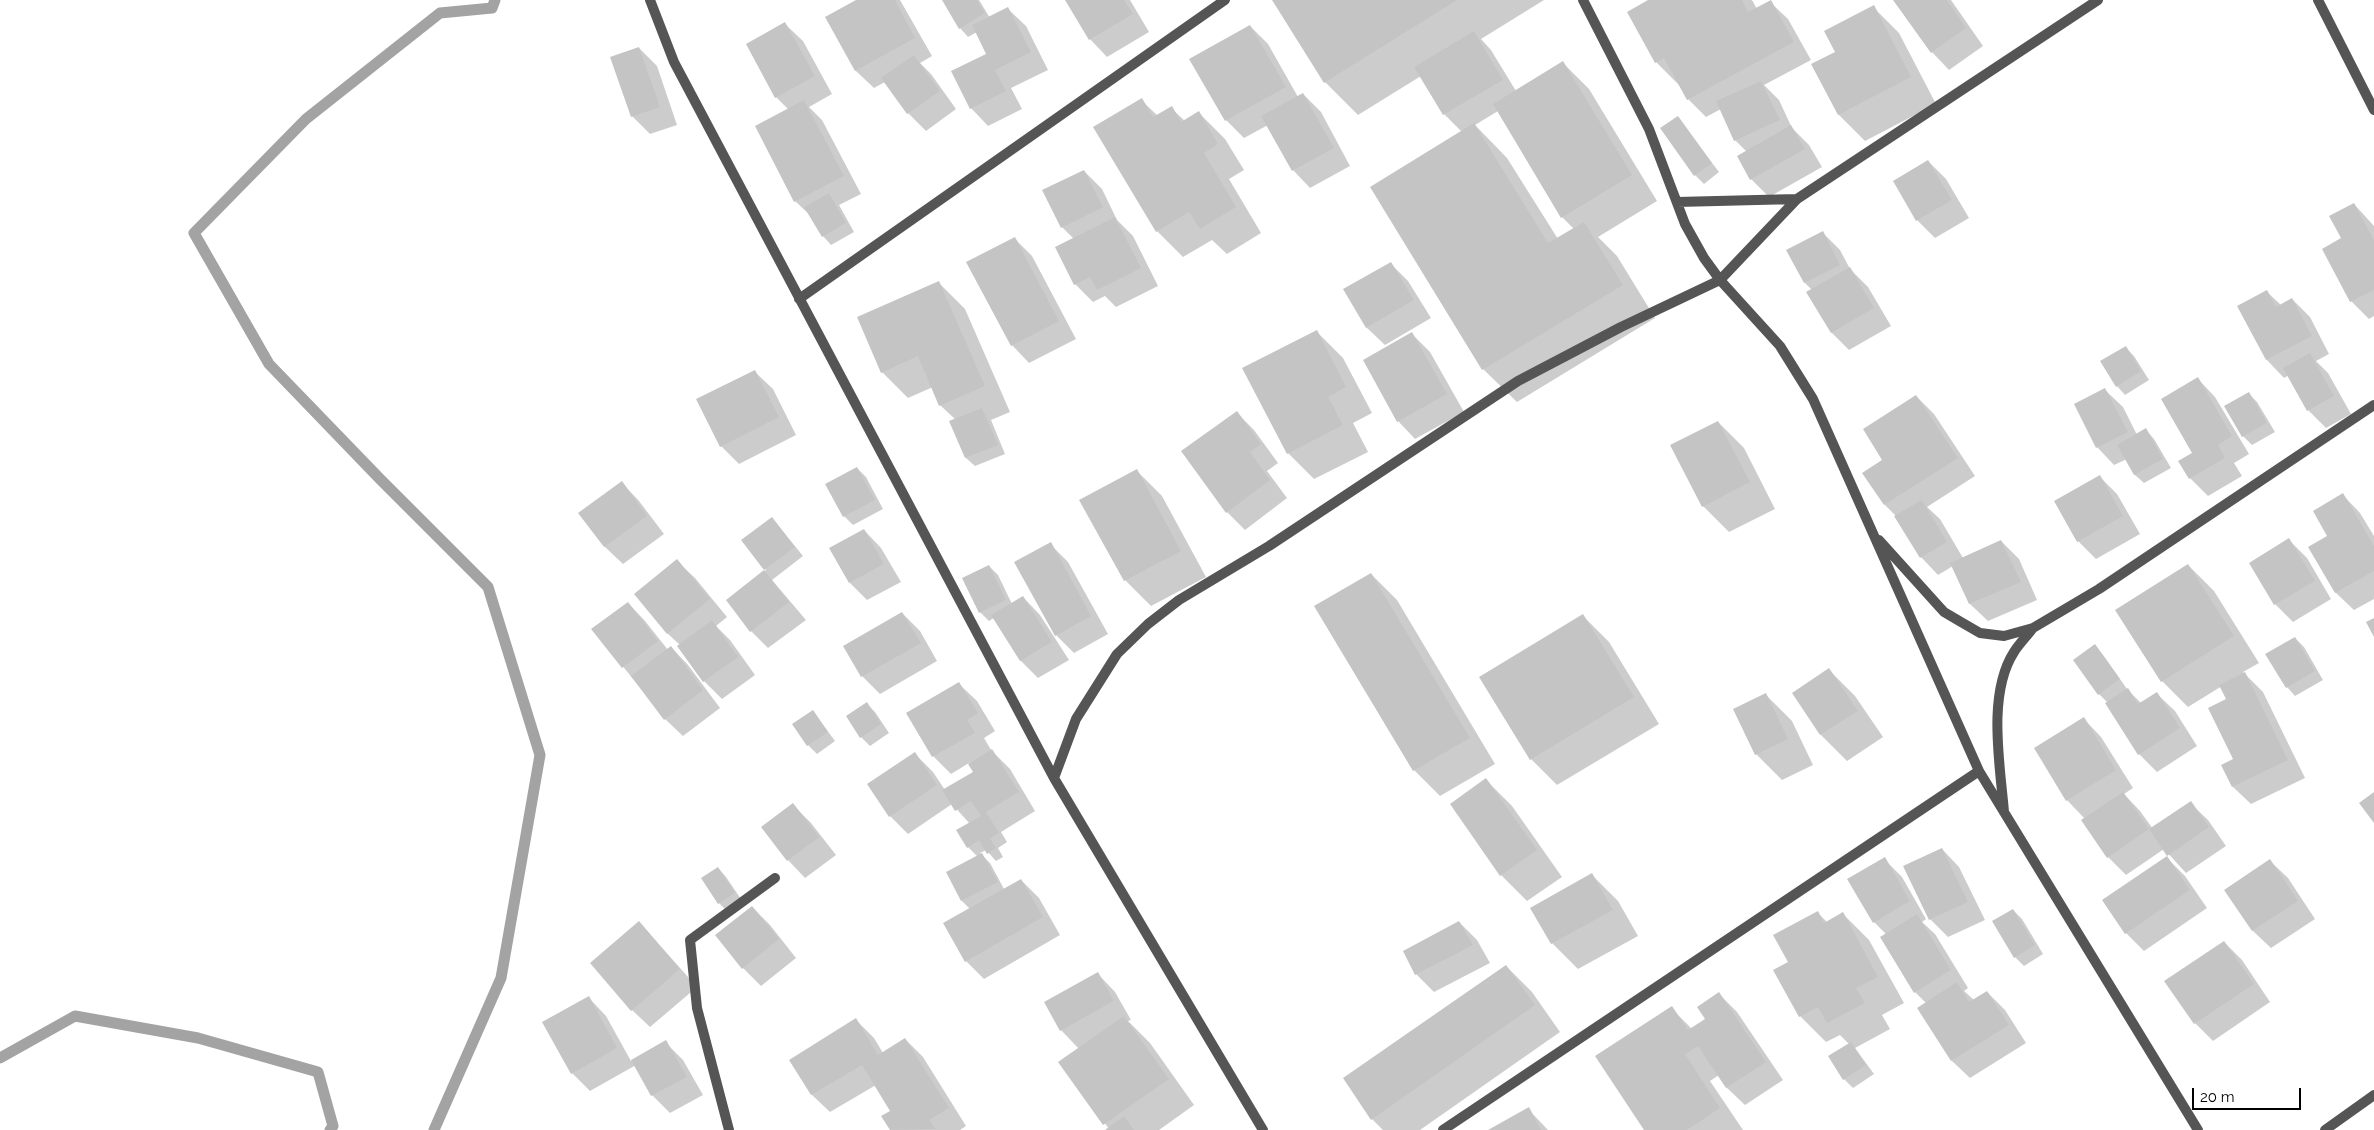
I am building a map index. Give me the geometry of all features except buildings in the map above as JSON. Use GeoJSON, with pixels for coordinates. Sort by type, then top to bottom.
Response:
{"type":"FeatureCollection","features":[{"type":"Feature","properties":{"kind":"street"},"geometry":{"type":"LineString","coordinates":[[650,0],[674,62],[1054,778],[1263,1130]]}},
{"type":"Feature","properties":{"kind":"street"},"geometry":{"type":"LineString","coordinates":[[799,299],[1225,0]]}},
{"type":"Feature","properties":{"kind":"street"},"geometry":{"type":"LineString","coordinates":[[1583,0],[1649,128],[1677,202],[1695,241],[1720,280],[1780,346],[1813,400],[1979,771],[2198,1130]]}},
{"type":"Feature","properties":{"kind":"street"},"geometry":{"type":"LineString","coordinates":[[1054,778],[1076,719],[1117,654],[1148,624],[1179,600],[1269,546],[1518,381],[1620,327],[1720,280],[1798,199],[2098,0]]}},
{"type":"Feature","properties":{"kind":"street"},"geometry":{"type":"LineString","coordinates":[[2318,0],[2374,110]]}},
{"type":"Feature","properties":{"kind":"street"},"geometry":{"type":"LineString","coordinates":[[1677,202],[1798,199]]}},
{"type":"Feature","properties":{"kind":"street"},"geometry":{"type":"LineString","coordinates":[[1872,532],[1944,612],[1980,633],[2004,636],[2034,628],[2099,589],[2374,405]]}},
{"type":"Feature","properties":{"kind":"street"},"geometry":{"type":"LineString","coordinates":[[2005,815],[1998,696],[2013,652],[2034,628]]}},
{"type":"Feature","properties":{"kind":"street"},"geometry":{"type":"LineString","coordinates":[[1444,1130],[1979,771]]}},
{"type":"Feature","properties":{"kind":"street"},"geometry":{"type":"LineString","coordinates":[[729,1130],[697,1008],[690,940],[775,878]]}},
{"type":"Feature","properties":{"kind":"street"},"geometry":{"type":"LineString","coordinates":[[2325,1130],[2374,1095]]}},
{"type":"Feature","properties":{"kind":"waterway"},"geometry":{"type":"LineString","coordinates":[[434,1130],[501,978],[540,755],[488,587],[269,364],[194,233],[306,119],[440,13],[492,8],[495,0]]}},
{"type":"Feature","properties":{"kind":"waterway"},"geometry":{"type":"LineString","coordinates":[[0,1058],[75,1016],[198,1038],[318,1072],[333,1126],[330,1130]]}}]}
